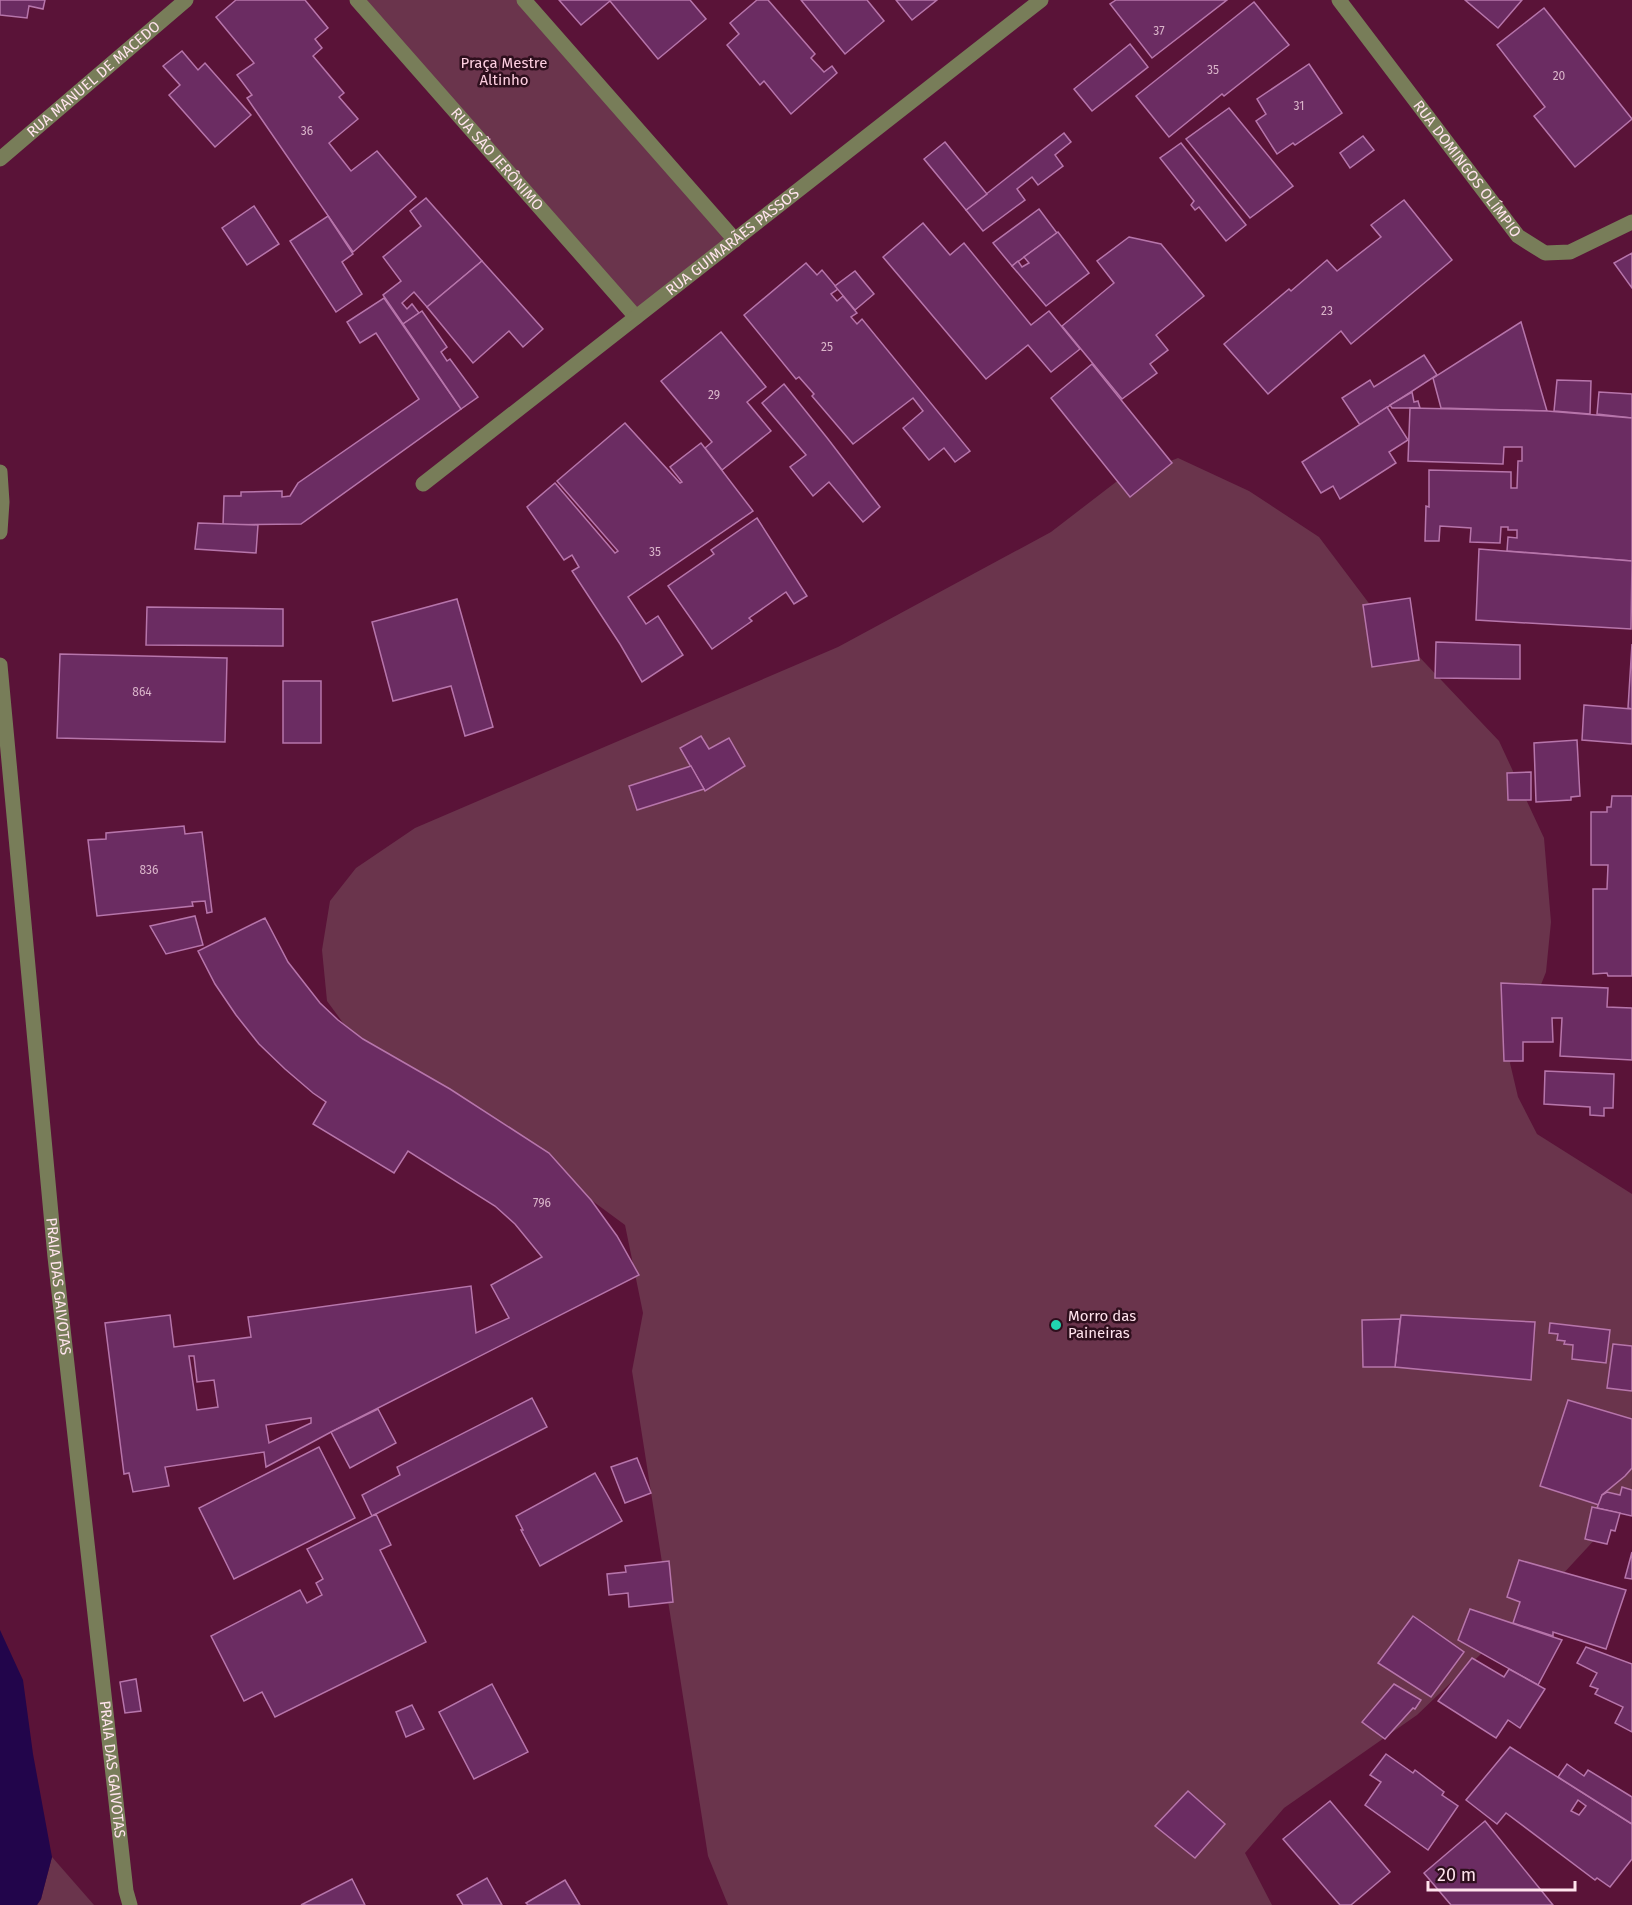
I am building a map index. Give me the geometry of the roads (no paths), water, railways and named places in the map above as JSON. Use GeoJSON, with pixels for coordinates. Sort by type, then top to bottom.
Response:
{"type":"FeatureCollection","features":[{"type":"Feature","properties":{"kind":"street","name":"RUA MANUEL DE MACEDO"},"geometry":{"type":"LineString","coordinates":[[0,159],[186,0]]}},
{"type":"Feature","properties":{"kind":"street","name":"RUA SÃO JERÔNIMO"},"geometry":{"type":"LineString","coordinates":[[357,0],[636,316]]}},
{"type":"Feature","properties":{"kind":"street"},"geometry":{"type":"LineString","coordinates":[[524,0],[735,240]]}},
{"type":"Feature","properties":{"kind":"street","name":"RUA GUIMARÃES PASSOS"},"geometry":{"type":"LineString","coordinates":[[423,484],[1041,0]]}},
{"type":"Feature","properties":{"kind":"street","name":"RUA DOMINGOS OLÍMPIO"},"geometry":{"type":"LineString","coordinates":[[1339,0],[1518,236],[1545,253],[1570,252],[1632,222]]}},
{"type":"Feature","properties":{"kind":"street"},"geometry":{"type":"LineString","coordinates":[[0,472],[0,532]]}},
{"type":"Feature","properties":{"kind":"street","name":"PRAIA DAS GAIVOTAS"},"geometry":{"type":"LineString","coordinates":[[0,665],[55,1257],[124,1880],[130,1905]]}},
{"type":"Feature","properties":{"kind":"place","name":"Morro das Paineiras"},"geometry":{"type":"Point","coordinates":[1056,1325]}},
{"type":"Feature","properties":{"kind":"park label","name":"Praça Mestre Altinho"},"geometry":{"type":"Point","coordinates":[504,72]}}]}
